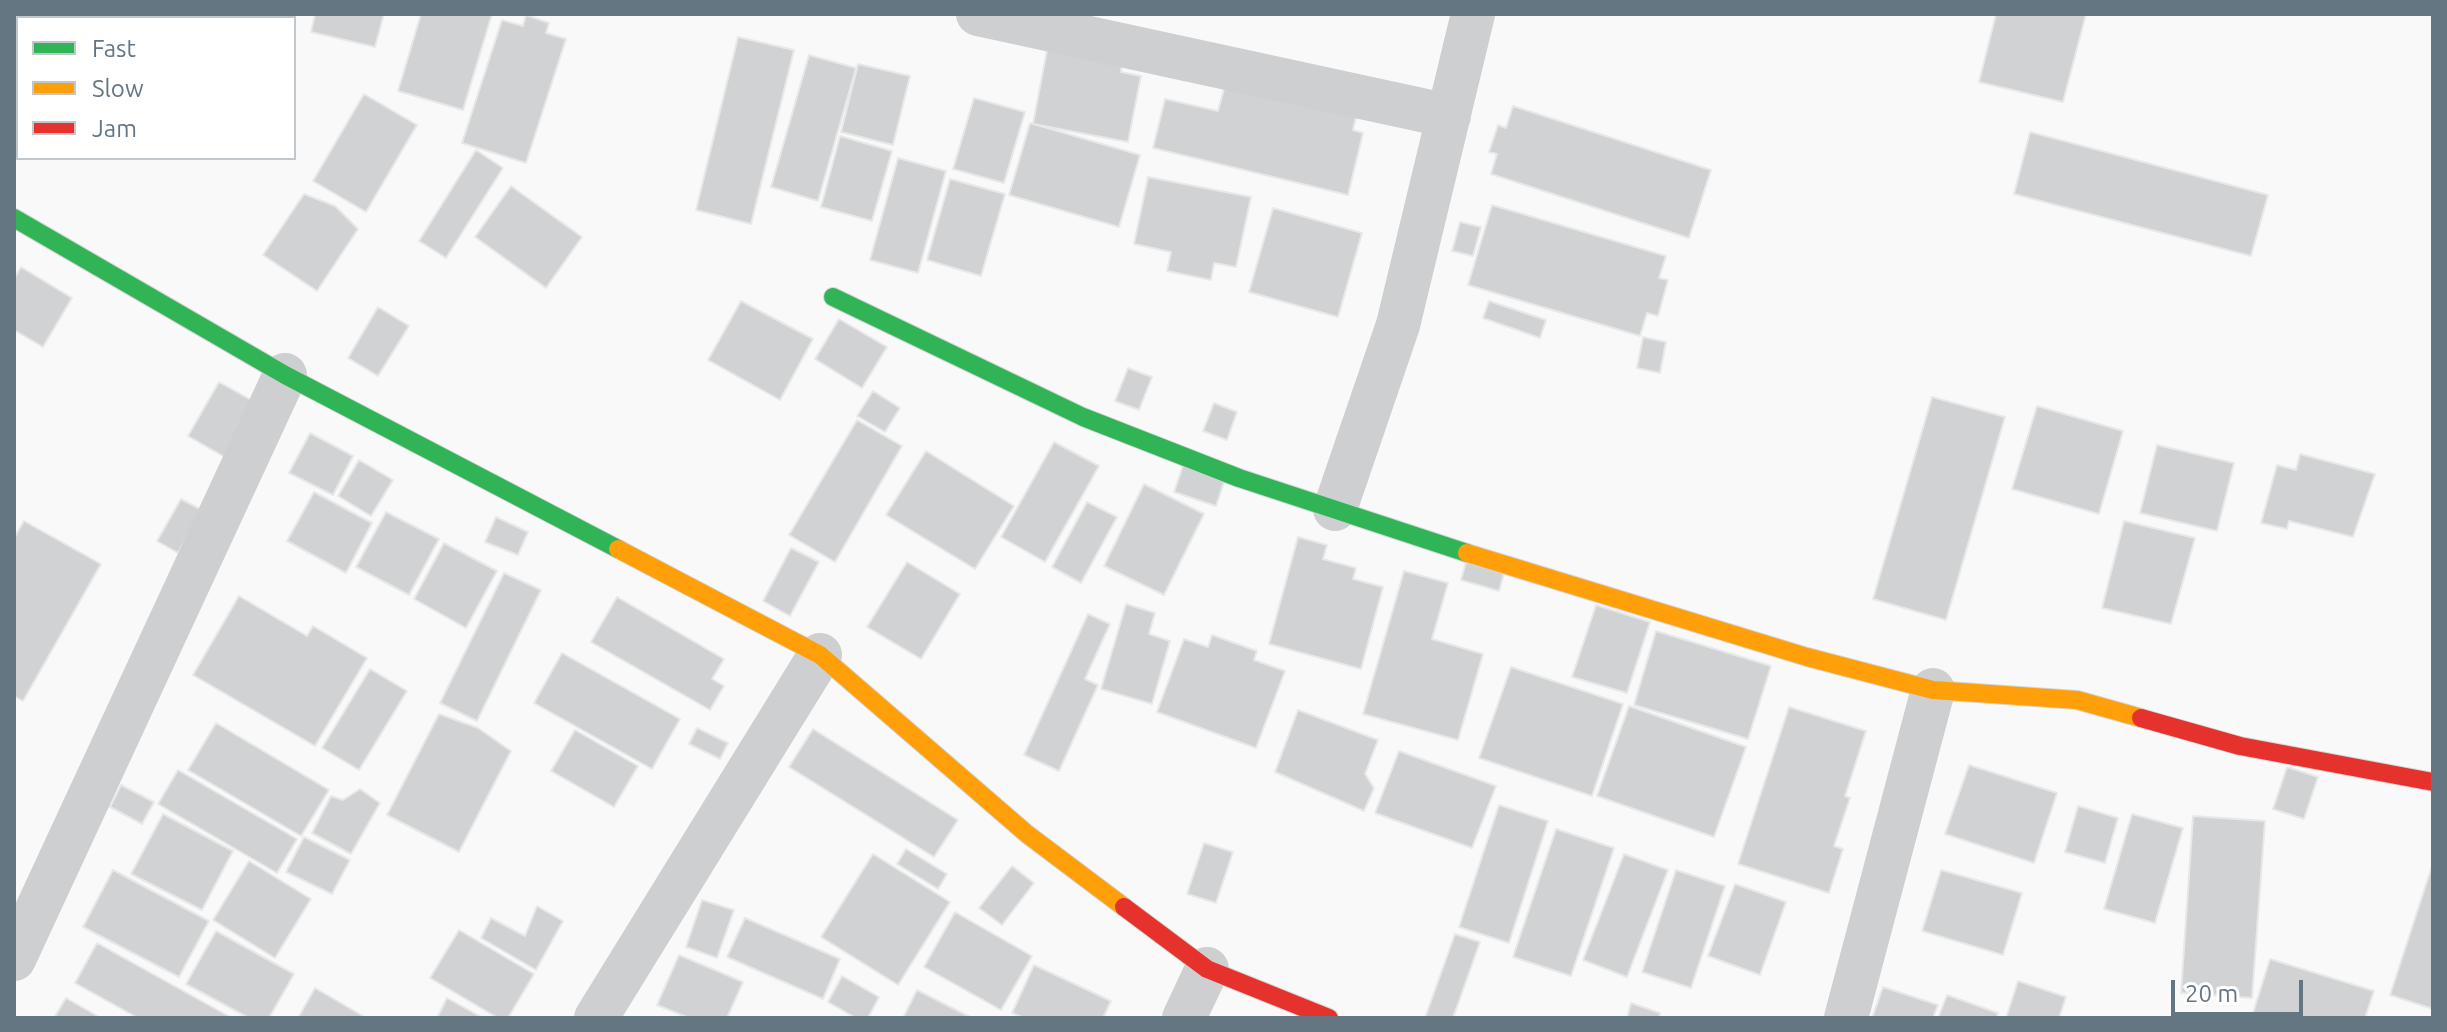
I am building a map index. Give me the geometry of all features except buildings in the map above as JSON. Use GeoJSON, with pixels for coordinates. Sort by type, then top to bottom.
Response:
{"type":"FeatureCollection","features":[{"type":"Feature","properties":{"kind":"street"},"geometry":{"type":"LineString","coordinates":[[978,14],[1449,116]]}},
{"type":"Feature","properties":{"kind":"street"},"geometry":{"type":"LineString","coordinates":[[1335,509],[1398,325],[1473,14]]}},
{"type":"Feature","properties":{"kind":"street"},"geometry":{"type":"LineString","coordinates":[[14,218],[285,375],[820,655],[1027,834],[1207,969],[1329,1018]]}},
{"type":"Feature","properties":{"kind":"street"},"geometry":{"type":"LineString","coordinates":[[833,297],[1083,417],[1239,478],[1393,530],[1807,657],[1933,690],[2077,700],[2240,746],[2433,782]]}},
{"type":"Feature","properties":{"kind":"street"},"geometry":{"type":"LineString","coordinates":[[14,959],[285,375]]}},
{"type":"Feature","properties":{"kind":"street"},"geometry":{"type":"LineString","coordinates":[[596,1018],[600,1006],[820,655]]}},
{"type":"Feature","properties":{"kind":"street"},"geometry":{"type":"LineString","coordinates":[[1846,1018],[1933,690]]}},
{"type":"Feature","properties":{"kind":"street"},"geometry":{"type":"LineString","coordinates":[[1184,1018],[1207,969]]}},
{"type":"Feature","properties":{"kind":"traffic: fast"},"geometry":{"type":"LineString","coordinates":[[14,218],[285,375],[618,549]]}},
{"type":"Feature","properties":{"kind":"traffic: fast"},"geometry":{"type":"LineString","coordinates":[[833,297],[1083,417],[1239,478],[1467,553]]}},
{"type":"Feature","properties":{"kind":"traffic: slow"},"geometry":{"type":"LineString","coordinates":[[618,549],[820,655],[1027,834],[1124,907]]}},
{"type":"Feature","properties":{"kind":"traffic: slow"},"geometry":{"type":"LineString","coordinates":[[1467,553],[1807,657],[1933,690],[2077,700],[2141,718]]}},
{"type":"Feature","properties":{"kind":"traffic: jam"},"geometry":{"type":"LineString","coordinates":[[2141,718],[2240,746],[2433,782]]}},
{"type":"Feature","properties":{"kind":"traffic: jam"},"geometry":{"type":"LineString","coordinates":[[1124,907],[1207,969],[1329,1018]]}}]}
